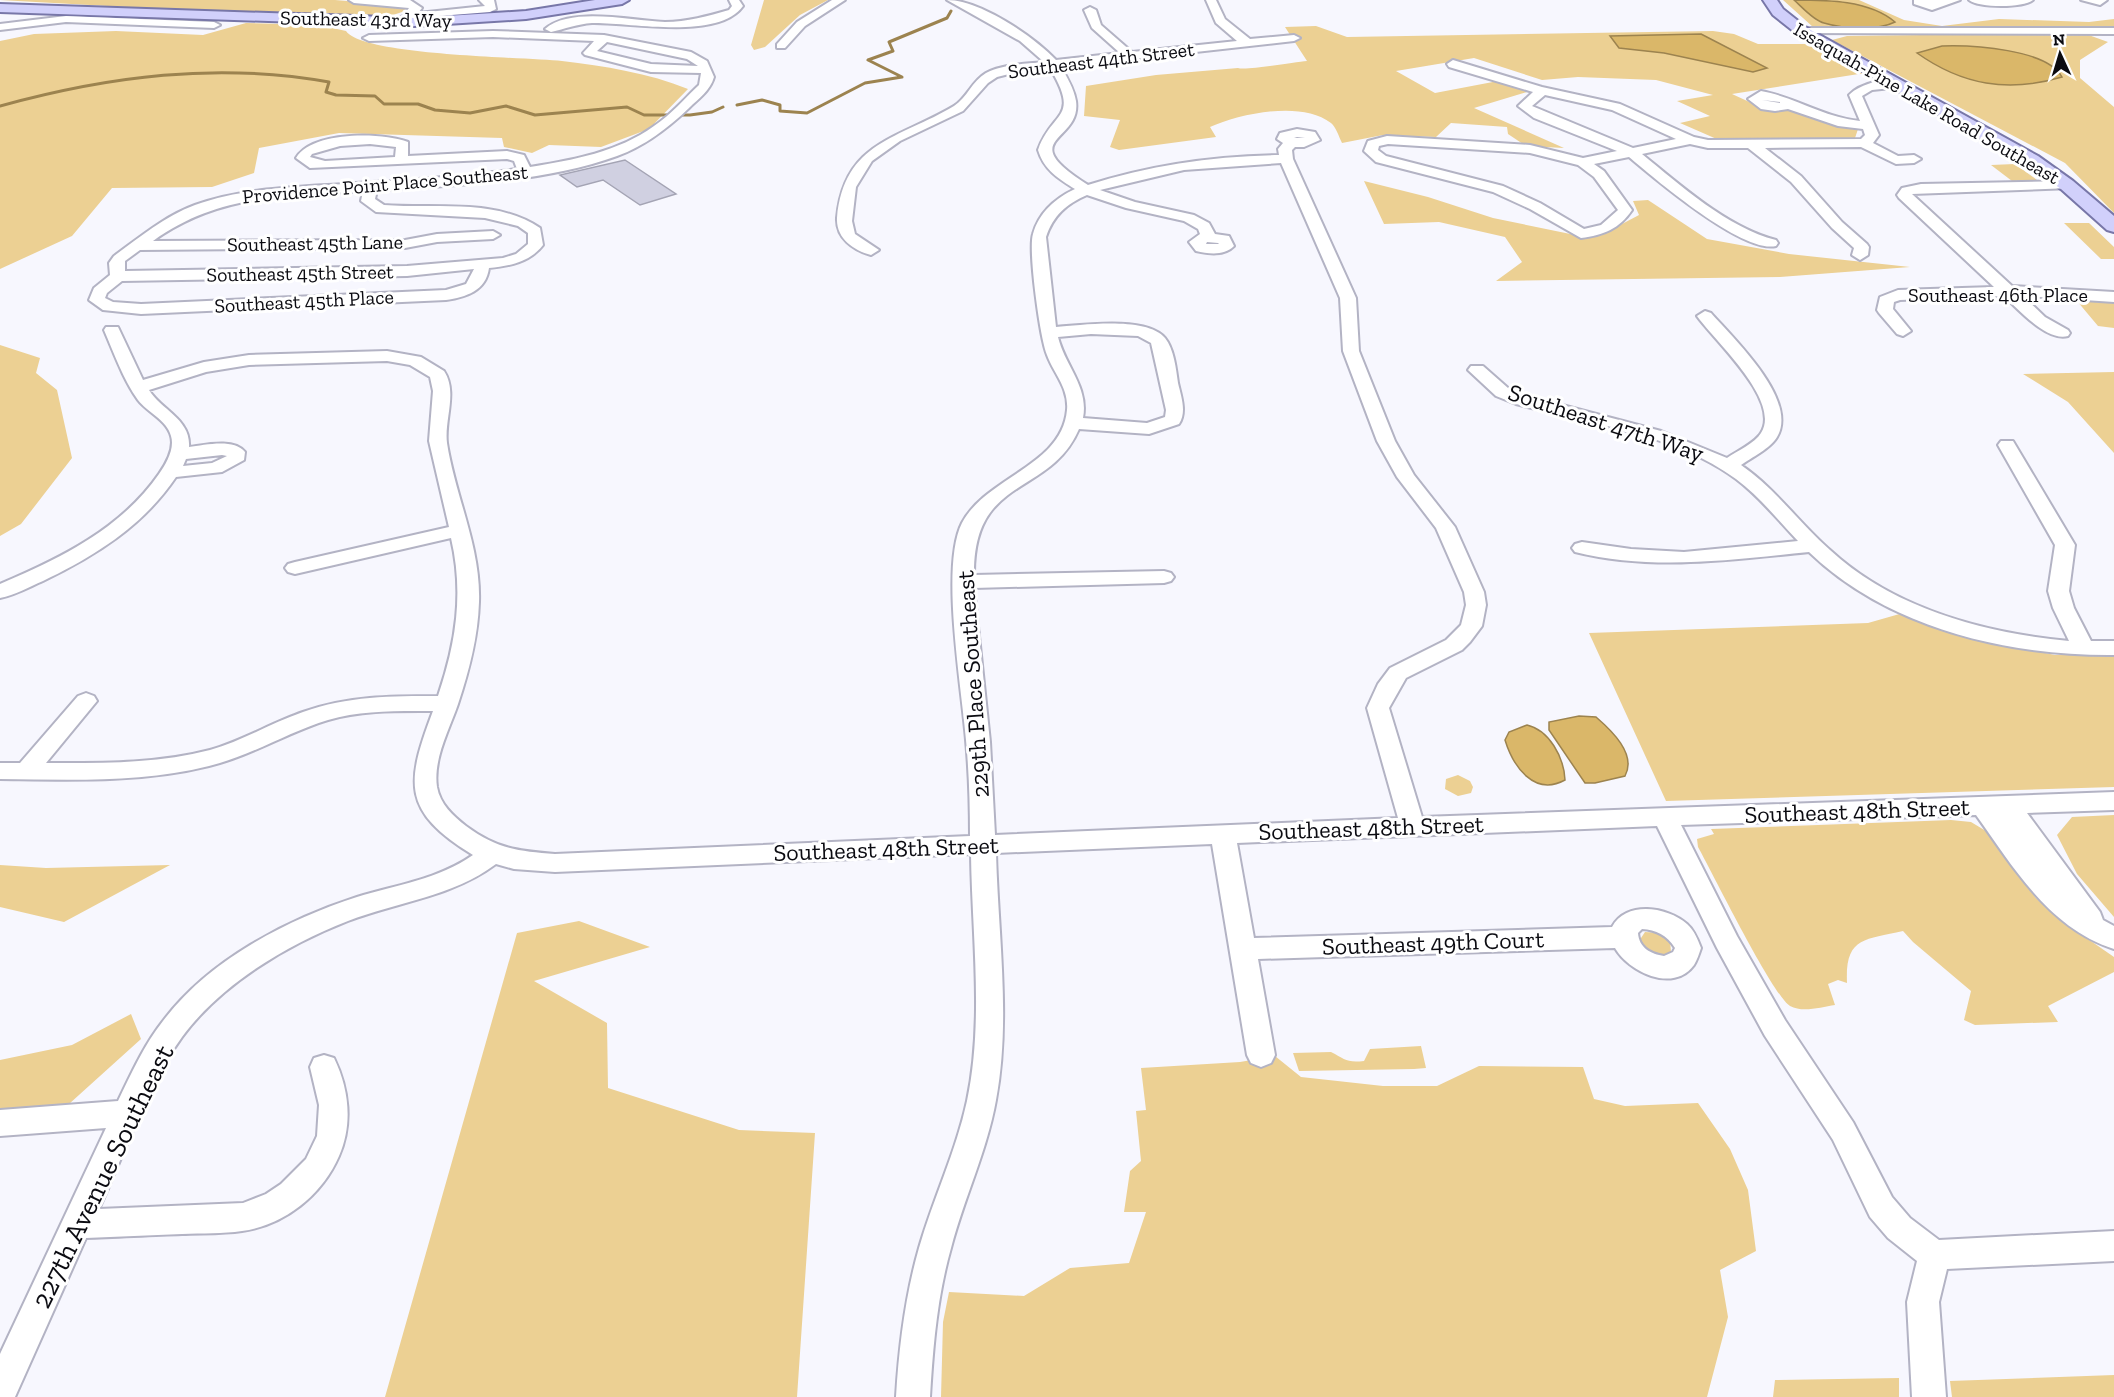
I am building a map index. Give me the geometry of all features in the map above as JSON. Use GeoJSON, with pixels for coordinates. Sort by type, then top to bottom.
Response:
{"type":"FeatureCollection","features":[{"type":"Feature","properties":{"kind":"main road","name":"Southeast 43rd Way"},"geometry":{"type":"LineString","coordinates":[[0,8],[392,22],[489,18],[572,9],[622,0]]}},
{"type":"Feature","properties":{"kind":"main road","name":"Issaquah-Pine Lake Road Southeast"},"geometry":{"type":"LineString","coordinates":[[1770,0],[1778,12],[1802,32],[2032,160],[2067,185],[2114,226]]}},
{"type":"Feature","properties":{"kind":"main road"},"geometry":{"type":"LineString","coordinates":[[486,3],[500,13],[572,9]]}},
{"type":"Feature","properties":{"kind":"main road"},"geometry":{"type":"LineString","coordinates":[[267,17],[288,22],[353,27],[369,37]]}},
{"type":"Feature","properties":{"kind":"street"},"geometry":{"type":"LineString","coordinates":[[354,0],[404,3],[418,11]]}},
{"type":"Feature","properties":{"kind":"street"},"geometry":{"type":"LineString","coordinates":[[542,35],[565,24],[596,19],[660,25],[687,23],[733,12],[738,6],[734,0]]}},
{"type":"Feature","properties":{"kind":"street"},"geometry":{"type":"LineString","coordinates":[[781,46],[801,24],[840,0]]}},
{"type":"Feature","properties":{"kind":"street"},"geometry":{"type":"LineString","coordinates":[[952,0],[1011,30],[1040,51],[1052,64],[1064,85],[1071,106],[1066,119],[1048,138],[1046,154],[1053,169],[1086,190],[1131,205],[1189,218],[1204,226],[1209,236]]}},
{"type":"Feature","properties":{"kind":"street"},"geometry":{"type":"LineString","coordinates":[[1211,0],[1220,21],[1246,42]]}},
{"type":"Feature","properties":{"kind":"street"},"geometry":{"type":"LineString","coordinates":[[1937,1],[1955,0]]}},
{"type":"Feature","properties":{"kind":"street"},"geometry":{"type":"LineString","coordinates":[[1974,0],[2004,3],[2028,0]]}},
{"type":"Feature","properties":{"kind":"street"},"geometry":{"type":"LineString","coordinates":[[2086,0],[2100,2],[2102,0]]}},
{"type":"Feature","properties":{"kind":"street"},"geometry":{"type":"LineString","coordinates":[[369,37],[392,22],[418,11],[486,3]]}},
{"type":"Feature","properties":{"kind":"street"},"geometry":{"type":"LineString","coordinates":[[1090,10],[1092,20],[1102,33],[1130,56]]}},
{"type":"Feature","properties":{"kind":"street"},"geometry":{"type":"LineString","coordinates":[[0,27],[66,19],[214,24]]}},
{"type":"Feature","properties":{"kind":"street"},"geometry":{"type":"LineString","coordinates":[[1802,32],[2114,31]]}},
{"type":"Feature","properties":{"kind":"street"},"geometry":{"type":"LineString","coordinates":[[369,37],[381,43],[396,43],[438,35],[542,35],[604,38],[681,52],[699,60],[706,70]]}},
{"type":"Feature","properties":{"kind":"street"},"geometry":{"type":"LineString","coordinates":[[604,38],[590,53],[651,68],[706,70]]}},
{"type":"Feature","properties":{"kind":"street","name":"Southeast 44th Street"},"geometry":{"type":"LineString","coordinates":[[871,250],[856,245],[850,239],[843,222],[849,188],[863,164],[891,141],[960,107],[989,76],[1017,68],[1294,38]]}},
{"type":"Feature","properties":{"kind":"street"},"geometry":{"type":"LineString","coordinates":[[1453,64],[1539,90],[1616,107],[1690,140],[1708,144],[1752,144],[1868,134]]}},
{"type":"Feature","properties":{"kind":"street","name":"Providence Point Place Southeast"},"geometry":{"type":"LineString","coordinates":[[110,307],[100,305],[97,296],[118,276],[117,263],[137,246],[184,215],[229,199],[276,192],[464,181],[526,172],[613,153],[659,129],[701,90],[707,82],[706,70]]}},
{"type":"Feature","properties":{"kind":"street"},"geometry":{"type":"LineString","coordinates":[[1868,134],[1874,120],[1868,103],[1868,94],[1901,87]]}},
{"type":"Feature","properties":{"kind":"street"},"geometry":{"type":"LineString","coordinates":[[1539,90],[1540,94],[1524,106],[1539,115],[1632,152],[1688,199],[1757,240],[1771,243]]}},
{"type":"Feature","properties":{"kind":"street"},"geometry":{"type":"LineString","coordinates":[[1788,105],[1843,123],[1868,134]]}},
{"type":"Feature","properties":{"kind":"street"},"geometry":{"type":"LineString","coordinates":[[1583,162],[1599,174],[1624,210],[1616,223],[1601,231],[1581,234],[1547,212],[1486,185],[1381,159],[1371,151],[1373,144],[1387,140],[1410,140],[1530,149],[1583,162],[1690,140]]}},
{"type":"Feature","properties":{"kind":"street"},"geometry":{"type":"LineString","coordinates":[[401,160],[403,146],[393,141],[325,144],[307,151],[305,162],[325,165],[507,155],[519,158],[526,172]]}},
{"type":"Feature","properties":{"kind":"street"},"geometry":{"type":"LineString","coordinates":[[1752,144],[1796,179],[1862,247],[1860,255]]}},
{"type":"Feature","properties":{"kind":"street"},"geometry":{"type":"LineString","coordinates":[[1050,333],[1134,329],[1150,332],[1160,344],[1175,410],[1173,420],[1149,429],[1074,423],[1077,401],[1074,388],[1056,357],[1050,333],[1039,237],[1043,223],[1054,208],[1086,190],[1118,179],[1196,164],[1288,151],[1348,298],[1351,351],[1386,441],[1406,477],[1445,527],[1474,592],[1475,616],[1470,628],[1454,645],[1398,673],[1389,684],[1378,708],[1413,826]]}},
{"type":"Feature","properties":{"kind":"street"},"geometry":{"type":"LineString","coordinates":[[2062,333],[2039,320],[2011,291],[1906,199],[1907,191],[2067,185]]}},
{"type":"Feature","properties":{"kind":"street","name":"Southeast 45th Street"},"geometry":{"type":"LineString","coordinates":[[118,276],[407,271],[482,265],[515,259],[528,253],[536,245],[535,231],[525,222],[502,216],[381,209],[368,201],[371,187]]}},
{"type":"Feature","properties":{"kind":"street","name":"Southeast 45th Lane"},"geometry":{"type":"LineString","coordinates":[[137,246],[393,242],[405,244],[437,238],[493,235]]}},
{"type":"Feature","properties":{"kind":"street"},"geometry":{"type":"LineString","coordinates":[[405,244],[412,251],[407,271]]}},
{"type":"Feature","properties":{"kind":"street","name":"Southeast 45th Place"},"geometry":{"type":"LineString","coordinates":[[110,307],[141,309],[455,294],[467,291],[477,283],[482,265]]}},
{"type":"Feature","properties":{"kind":"street","name":"Southeast 46th Place"},"geometry":{"type":"LineString","coordinates":[[1903,331],[1887,314],[1884,302],[1890,297],[1905,294],[2011,291],[2114,297]]}},
{"type":"Feature","properties":{"kind":"street"},"geometry":{"type":"LineString","coordinates":[[1705,316],[1756,378],[1771,403],[1775,415],[1774,429],[1770,436],[1728,466]]}},
{"type":"Feature","properties":{"kind":"street"},"geometry":{"type":"LineString","coordinates":[[0,592],[71,558],[108,535],[138,511],[170,472],[182,447],[176,428],[145,397],[139,387],[112,330]]}},
{"type":"Feature","properties":{"kind":"street"},"geometry":{"type":"LineString","coordinates":[[139,387],[204,367],[249,360],[387,356],[415,361],[432,369],[441,382],[438,441],[468,568],[468,618],[463,654],[426,769],[425,788],[432,805],[446,824],[492,854]]}},
{"type":"Feature","properties":{"kind":"street","name":"Southeast 47th Way"},"geometry":{"type":"LineString","coordinates":[[1478,370],[1502,392],[1522,400],[1653,434],[1728,466],[1763,492],[1813,546],[1846,573],[1908,608],[1949,623],[2027,643],[2084,649],[2114,648]]}},
{"type":"Feature","properties":{"kind":"street","name":"229th Place Southeast"},"geometry":{"type":"LineString","coordinates":[[913,1397],[916,1348],[924,1289],[981,1105],[987,1060],[988,1005],[978,748],[965,628],[965,544],[969,527],[978,511],[990,499],[1057,449],[1074,423]]}},
{"type":"Feature","properties":{"kind":"street"},"geometry":{"type":"LineString","coordinates":[[2007,445],[2065,544],[2067,555],[2060,582],[2060,598],[2084,649]]}},
{"type":"Feature","properties":{"kind":"street"},"geometry":{"type":"LineString","coordinates":[[170,472],[219,467],[228,464],[237,456],[236,452],[222,449],[179,454]]}},
{"type":"Feature","properties":{"kind":"street"},"geometry":{"type":"LineString","coordinates":[[295,567],[458,531]]}},
{"type":"Feature","properties":{"kind":"street"},"geometry":{"type":"LineString","coordinates":[[1582,548],[1630,555],[1684,558],[1813,546]]}},
{"type":"Feature","properties":{"kind":"street"},"geometry":{"type":"LineString","coordinates":[[964,582],[1164,577]]}},
{"type":"Feature","properties":{"kind":"street"},"geometry":{"type":"LineString","coordinates":[[26,771],[86,701]]}},
{"type":"Feature","properties":{"kind":"street"},"geometry":{"type":"LineString","coordinates":[[0,771],[145,767],[197,761],[252,744],[290,725],[340,708],[361,704],[447,703]]}},
{"type":"Feature","properties":{"kind":"street","name":"Southeast 48th Street"},"geometry":{"type":"LineString","coordinates":[[492,854],[535,863],[628,860],[1413,826],[2114,801]]}},
{"type":"Feature","properties":{"kind":"street"},"geometry":{"type":"LineString","coordinates":[[2008,805],[2106,934]]}},
{"type":"Feature","properties":{"kind":"street"},"geometry":{"type":"LineString","coordinates":[[1983,806],[2037,881],[2067,912],[2106,934]]}},
{"type":"Feature","properties":{"kind":"street"},"geometry":{"type":"LineString","coordinates":[[1665,818],[1726,941],[1787,1048],[1843,1131],[1881,1206],[1899,1228],[1934,1256],[2114,1246]]}},
{"type":"Feature","properties":{"kind":"street"},"geometry":{"type":"LineString","coordinates":[[1222,834],[1261,1054]]}},
{"type":"Feature","properties":{"kind":"street","name":"227th Avenue Southeast"},"geometry":{"type":"LineString","coordinates":[[0,1392],[128,1113],[172,1030],[208,993],[282,940],[329,918],[464,875],[492,854]]}},
{"type":"Feature","properties":{"kind":"street","name":"Southeast 49th Court"},"geometry":{"type":"LineString","coordinates":[[1242,949],[1623,937]]}},
{"type":"Feature","properties":{"kind":"street"},"geometry":{"type":"LineString","coordinates":[[77,1224],[243,1217],[261,1213],[291,1197],[307,1183],[318,1167],[331,1137],[333,1110],[324,1067]]}},
{"type":"Feature","properties":{"kind":"street"},"geometry":{"type":"LineString","coordinates":[[0,1123],[128,1113]]}},
{"type":"Feature","properties":{"kind":"street"},"geometry":{"type":"LineString","coordinates":[[1929,1397],[1923,1302],[1934,1256]]}},
{"type":"Feature","properties":{"kind":"shaded area"},"geometry":{"type":"Polygon","coordinates":[[[0,0],[335,0],[406,6],[408,10],[387,17],[306,17],[0,0]]]}},
{"type":"Feature","properties":{"kind":"shaded area"},"geometry":{"type":"Polygon","coordinates":[[[764,0],[828,0],[800,15],[765,47],[754,50],[751,45],[764,0]]]}},
{"type":"Feature","properties":{"kind":"shaded area"},"geometry":{"type":"Polygon","coordinates":[[[1783,0],[1859,0],[1904,20],[1942,26],[1999,19],[2089,22],[2114,19],[2114,26],[1825,28],[1813,27],[1783,0]]]}},
{"type":"Feature","properties":{"kind":"shaded area"},"geometry":{"type":"Polygon","coordinates":[[[1794,0],[1834,1],[1860,5],[1873,9],[1895,22],[1870,28],[1832,25],[1816,20],[1794,0]]]}},
{"type":"Feature","properties":{"kind":"shaded area"},"geometry":{"type":"Polygon","coordinates":[[[246,23],[319,25],[346,31],[359,39],[382,46],[412,50],[594,65],[642,74],[688,89],[649,129],[601,147],[549,145],[532,153],[504,147],[502,138],[339,133],[259,148],[254,173],[212,187],[112,188],[72,236],[0,269],[0,41],[34,34],[116,31],[203,35],[246,23]]]}},
{"type":"Feature","properties":{"kind":"shaded area"},"geometry":{"type":"Polygon","coordinates":[[[1316,26],[1347,37],[1713,31],[1734,34],[1758,44],[1810,44],[1865,73],[1732,94],[1769,111],[1795,109],[1818,120],[1858,129],[1854,141],[1719,140],[1680,123],[1710,116],[1677,101],[1713,95],[1656,80],[1578,77],[1542,80],[1474,58],[1396,71],[1435,93],[1498,81],[1527,92],[1474,108],[1564,148],[1526,146],[1508,134],[1507,127],[1451,123],[1436,137],[1383,135],[1342,143],[1331,123],[1304,112],[1287,111],[1254,114],[1223,122],[1210,127],[1216,137],[1119,150],[1110,147],[1120,120],[1084,116],[1086,86],[1156,75],[1242,69],[1307,61],[1285,27],[1316,26]]]}},
{"type":"Feature","properties":{"kind":"shaded area"},"geometry":{"type":"Polygon","coordinates":[[[2083,33],[2108,42],[2080,60],[2080,78],[2114,107],[2114,213],[2065,163],[1832,40],[1847,36],[2083,33]]]}},
{"type":"Feature","properties":{"kind":"shaded area"},"geometry":{"type":"Polygon","coordinates":[[[1701,34],[1767,68],[1753,72],[1664,53],[1619,48],[1610,36],[1701,34]]]}},
{"type":"Feature","properties":{"kind":"shaded area"},"geometry":{"type":"Polygon","coordinates":[[[1942,46],[1971,46],[2025,55],[2041,60],[2054,68],[2062,77],[2023,84],[1986,83],[1951,72],[1917,53],[1942,46]]]}},
{"type":"Feature","properties":{"kind":"shaded area"},"geometry":{"type":"Polygon","coordinates":[[[2015,164],[2037,180],[2012,181],[1991,165],[2015,164]]]}},
{"type":"Feature","properties":{"kind":"shaded area"},"geometry":{"type":"Polygon","coordinates":[[[1364,181],[1428,197],[1493,218],[1585,237],[1605,233],[1639,215],[1633,201],[1648,200],[1707,239],[1789,254],[1910,267],[1780,277],[1496,281],[1522,262],[1505,237],[1439,222],[1384,224],[1364,181]]]}},
{"type":"Feature","properties":{"kind":"shaded area"},"geometry":{"type":"Polygon","coordinates":[[[2064,223],[2089,223],[2114,247],[2114,259],[2101,259],[2064,223]]]}},
{"type":"Feature","properties":{"kind":"shaded area"},"geometry":{"type":"Polygon","coordinates":[[[2077,301],[2114,303],[2114,328],[2098,326],[2077,301]]]}},
{"type":"Feature","properties":{"kind":"shaded area"},"geometry":{"type":"Polygon","coordinates":[[[0,345],[40,358],[36,373],[57,390],[72,458],[21,524],[0,536],[0,345]]]}},
{"type":"Feature","properties":{"kind":"shaded area"},"geometry":{"type":"Polygon","coordinates":[[[2114,372],[2114,453],[2068,402],[2023,374],[2114,372]]]}},
{"type":"Feature","properties":{"kind":"shaded area"},"geometry":{"type":"Polygon","coordinates":[[[1903,613],[1965,636],[2055,655],[2114,655],[2114,787],[1666,801],[1589,633],[1868,623],[1903,613]]]}},
{"type":"Feature","properties":{"kind":"shaded area"},"geometry":{"type":"Polygon","coordinates":[[[1579,716],[1596,717],[1621,743],[1628,759],[1625,776],[1585,783],[1549,730],[1549,722],[1579,716]]]}},
{"type":"Feature","properties":{"kind":"shaded area"},"geometry":{"type":"Polygon","coordinates":[[[1527,725],[1542,732],[1554,746],[1562,762],[1565,780],[1544,785],[1535,782],[1519,769],[1505,740],[1509,732],[1527,725]]]}},
{"type":"Feature","properties":{"kind":"shaded area"},"geometry":{"type":"Polygon","coordinates":[[[1458,775],[1470,781],[1473,787],[1471,793],[1458,796],[1445,789],[1446,779],[1458,775]]]}},
{"type":"Feature","properties":{"kind":"shaded area"},"geometry":{"type":"Polygon","coordinates":[[[2114,815],[2114,917],[2077,874],[2057,835],[2072,817],[2114,815]]]}},
{"type":"Feature","properties":{"kind":"shaded area"},"geometry":{"type":"Polygon","coordinates":[[[1951,820],[1971,822],[1986,831],[2036,898],[2059,919],[2114,957],[2114,972],[2048,1006],[2058,1022],[1975,1025],[1964,1020],[1971,991],[1903,931],[1868,939],[1854,949],[1849,957],[1847,983],[1838,980],[1828,984],[1835,1005],[1806,1009],[1790,1006],[1757,958],[1698,847],[1697,839],[1714,834],[1711,829],[1951,820]]]}},
{"type":"Feature","properties":{"kind":"shaded area"},"geometry":{"type":"Polygon","coordinates":[[[0,865],[46,868],[170,865],[64,922],[0,907],[0,865]]]}},
{"type":"Feature","properties":{"kind":"shaded area"},"geometry":{"type":"Polygon","coordinates":[[[579,921],[650,947],[534,981],[607,1023],[608,1088],[739,1130],[815,1133],[797,1397],[385,1397],[517,933],[579,921]]]}},
{"type":"Feature","properties":{"kind":"shaded area"},"geometry":{"type":"Polygon","coordinates":[[[1645,932],[1661,933],[1670,940],[1671,952],[1663,956],[1647,952],[1639,941],[1645,932]]]}},
{"type":"Feature","properties":{"kind":"shaded area"},"geometry":{"type":"Polygon","coordinates":[[[131,1014],[141,1039],[69,1104],[0,1122],[0,1060],[72,1045],[131,1014]]]}},
{"type":"Feature","properties":{"kind":"shaded area"},"geometry":{"type":"Polygon","coordinates":[[[1421,1046],[1426,1068],[1414,1069],[1299,1071],[1293,1053],[1331,1052],[1346,1060],[1364,1061],[1370,1049],[1421,1046]]]}},
{"type":"Feature","properties":{"kind":"shaded area"},"geometry":{"type":"Polygon","coordinates":[[[1275,1056],[1301,1077],[1383,1086],[1437,1086],[1479,1066],[1583,1067],[1594,1099],[1625,1106],[1698,1103],[1730,1149],[1748,1190],[1756,1251],[1720,1270],[1728,1317],[1707,1397],[941,1397],[943,1322],[949,1292],[1024,1296],[1070,1268],[1129,1263],[1146,1212],[1124,1212],[1130,1171],[1141,1161],[1136,1111],[1146,1110],[1141,1068],[1240,1062],[1275,1056]]]}},
{"type":"Feature","properties":{"kind":"shaded area"},"geometry":{"type":"Polygon","coordinates":[[[2114,1375],[2114,1397],[1952,1397],[1950,1381],[2114,1375]]]}},
{"type":"Feature","properties":{"kind":"shaded area"},"geometry":{"type":"Polygon","coordinates":[[[1899,1378],[1899,1397],[1773,1397],[1775,1380],[1899,1378]]]}},
{"type":"Feature","properties":{"kind":"building"},"geometry":{"type":"Polygon","coordinates":[[[625,160],[676,194],[640,205],[603,180],[577,187],[560,175],[625,160]]]}},
{"type":"Feature","properties":{"kind":"waterway"},"geometry":{"type":"LineString","coordinates":[[737,105],[762,100],[780,105],[780,111],[807,113],[865,83],[902,77],[868,60],[893,51],[889,42],[947,18],[951,11]]}},
{"type":"Feature","properties":{"kind":"waterway"},"geometry":{"type":"LineString","coordinates":[[0,106],[122,80],[163,75],[246,73],[329,82],[326,92],[336,95],[375,96],[384,104],[418,104],[435,110],[470,113],[506,106],[535,115],[627,107],[644,115],[690,115],[712,112],[723,107]]}}]}
